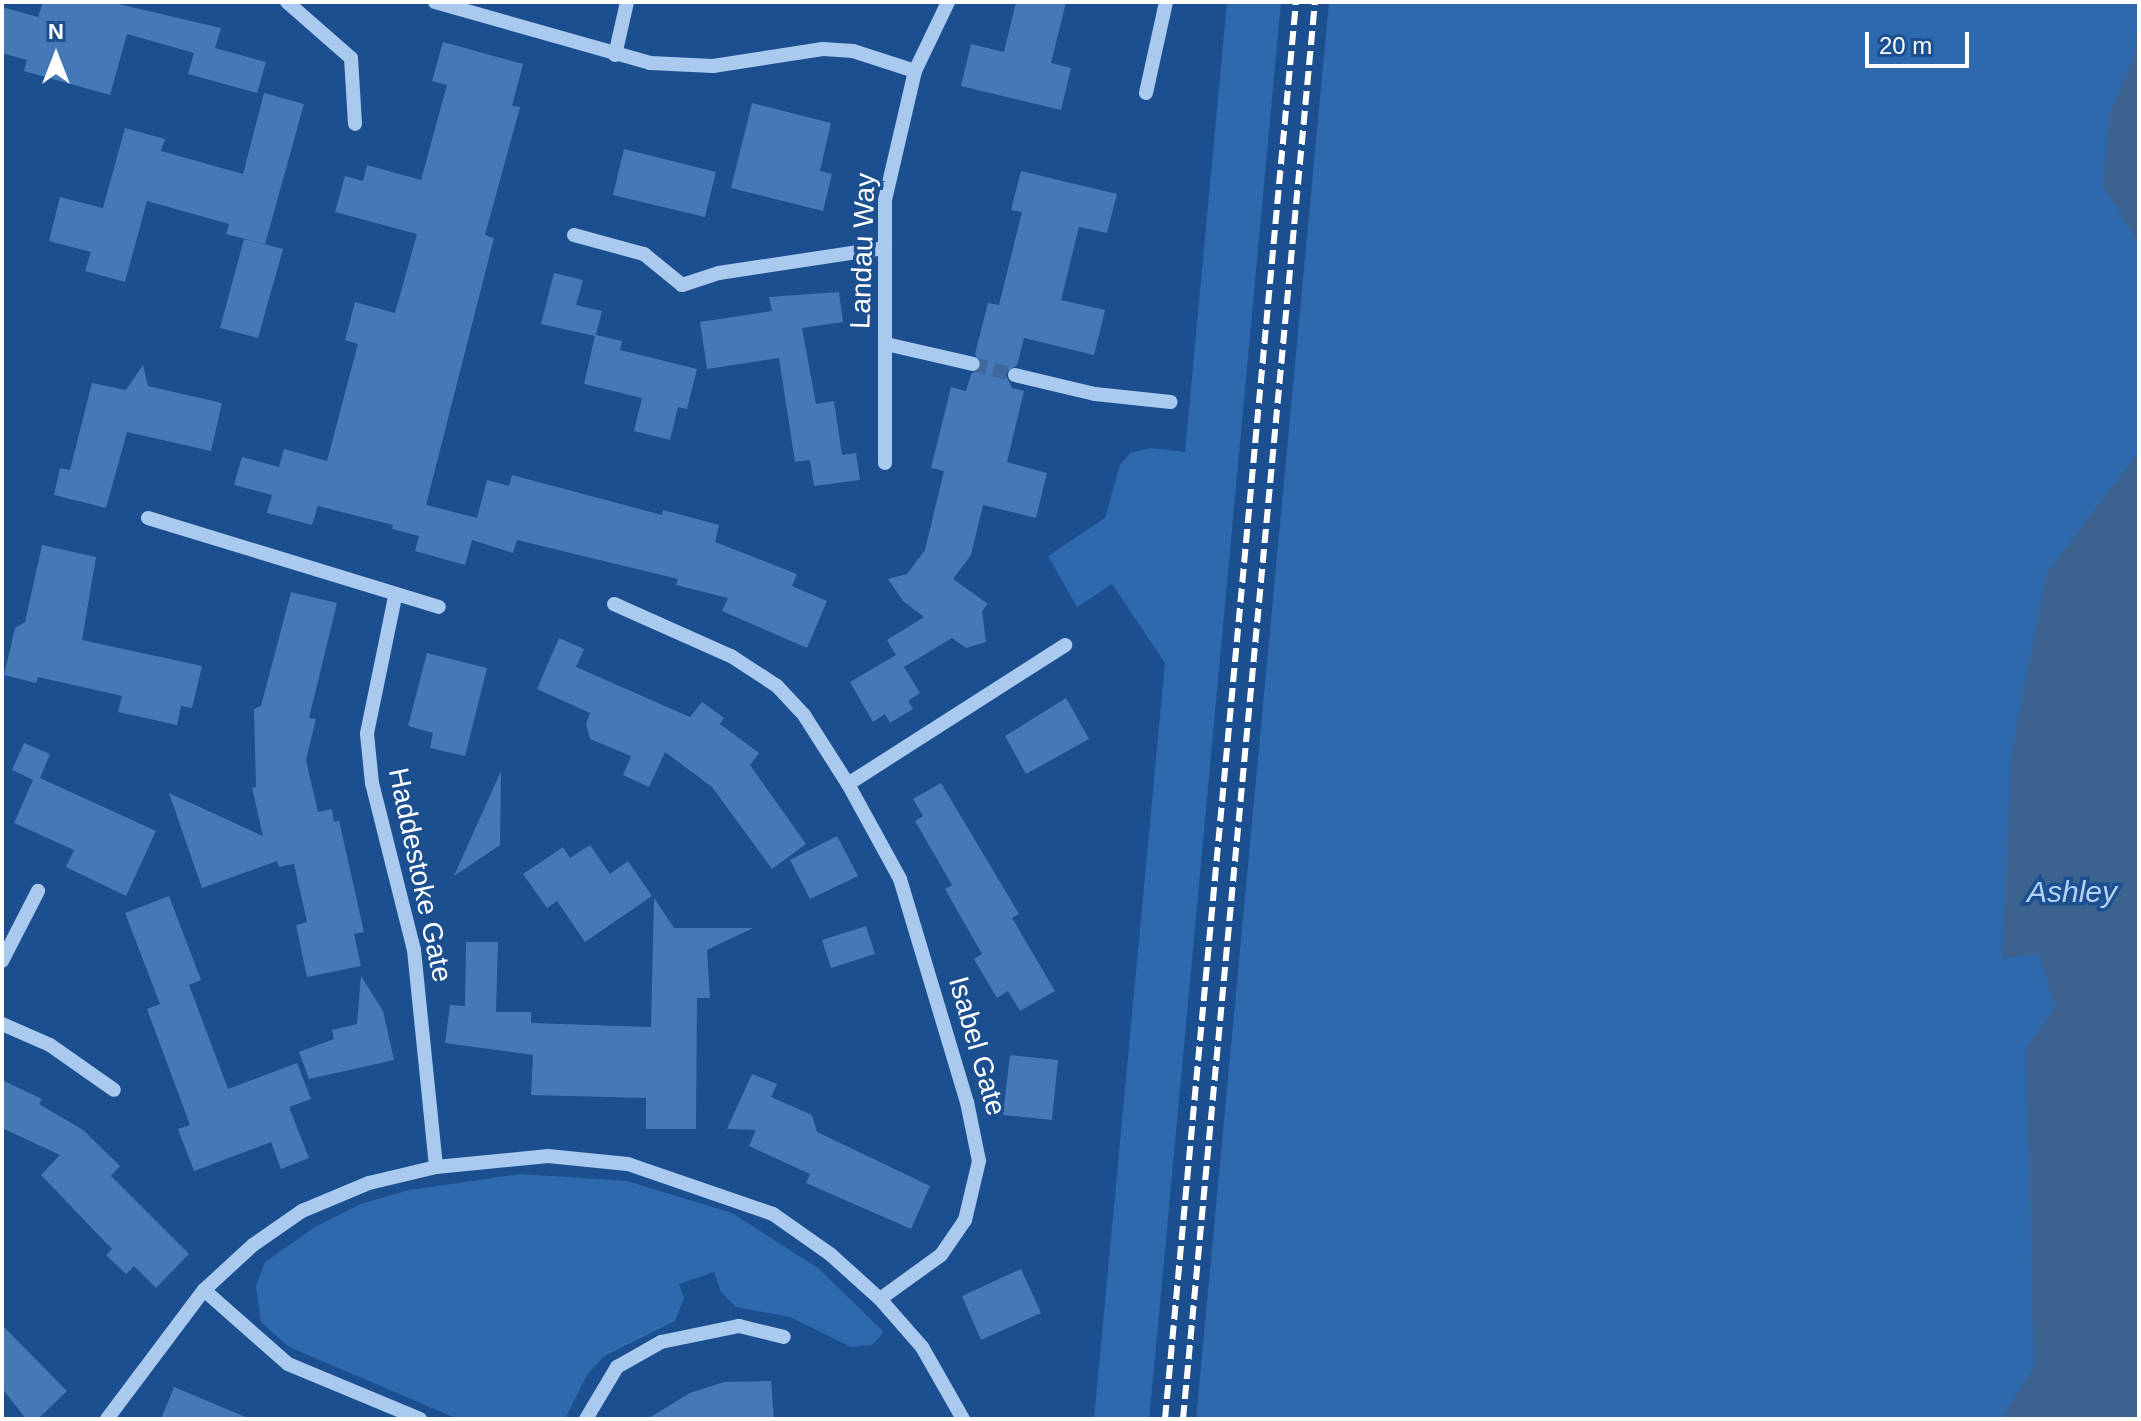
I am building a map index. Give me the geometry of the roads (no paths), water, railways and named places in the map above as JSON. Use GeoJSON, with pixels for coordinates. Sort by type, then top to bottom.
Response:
{"type":"FeatureCollection","features":[{"type":"Feature","properties":{"kind":"street"},"geometry":{"type":"LineString","coordinates":[[287,2],[351,58],[355,124]]}},
{"type":"Feature","properties":{"kind":"street"},"geometry":{"type":"LineString","coordinates":[[435,2],[615,55],[664,64],[713,66],[794,52],[853,51],[915,71]]}},
{"type":"Feature","properties":{"kind":"street"},"geometry":{"type":"LineString","coordinates":[[615,55],[627,2]]}},
{"type":"Feature","properties":{"kind":"street","name":"Landau Way"},"geometry":{"type":"LineString","coordinates":[[885,463],[885,248],[892,154],[915,71],[948,2]]}},
{"type":"Feature","properties":{"kind":"street"},"geometry":{"type":"LineString","coordinates":[[1146,93],[1166,2]]}},
{"type":"Feature","properties":{"kind":"street"},"geometry":{"type":"LineString","coordinates":[[574,235],[644,254],[682,285],[719,273],[885,248]]}},
{"type":"Feature","properties":{"kind":"street"},"geometry":{"type":"LineString","coordinates":[[886,344],[973,364]]}},
{"type":"Feature","properties":{"kind":"street"},"geometry":{"type":"LineString","coordinates":[[1015,375],[1095,394],[1171,402]]}},
{"type":"Feature","properties":{"kind":"street"},"geometry":{"type":"LineString","coordinates":[[148,518],[395,597],[439,607]]}},
{"type":"Feature","properties":{"kind":"street","name":"Haddestoke Gate"},"geometry":{"type":"LineString","coordinates":[[395,597],[367,734],[378,809],[414,950],[436,1167]]}},
{"type":"Feature","properties":{"kind":"street","name":"Isabel Gate"},"geometry":{"type":"LineString","coordinates":[[614,604],[757,670],[804,715],[878,835],[915,919],[973,1123],[979,1161],[965,1220],[941,1255],[880,1299]]}},
{"type":"Feature","properties":{"kind":"street"},"geometry":{"type":"LineString","coordinates":[[848,784],[1065,645]]}},
{"type":"Feature","properties":{"kind":"street"},"geometry":{"type":"LineString","coordinates":[[2,961],[38,891]]}},
{"type":"Feature","properties":{"kind":"street"},"geometry":{"type":"LineString","coordinates":[[2,1024],[50,1045],[114,1090]]}},
{"type":"Feature","properties":{"kind":"street"},"geometry":{"type":"LineString","coordinates":[[107,1419],[204,1290],[253,1245],[302,1211],[369,1183],[436,1167],[548,1156],[628,1164],[678,1177],[773,1214],[830,1254],[880,1299],[922,1347],[963,1419]]}},
{"type":"Feature","properties":{"kind":"street"},"geometry":{"type":"LineString","coordinates":[[204,1290],[288,1364],[420,1419]]}},
{"type":"Feature","properties":{"kind":"street"},"geometry":{"type":"LineString","coordinates":[[586,1419],[617,1367],[661,1342],[739,1326],[784,1337]]}},
{"type":"Feature","properties":{"kind":"water"},"geometry":{"type":"Polygon","coordinates":[[[2139,11],[2139,244],[2103,186],[2110,113],[2134,57],[2139,11]]]}},
{"type":"Feature","properties":{"kind":"water","name":"Ashley"},"geometry":{"type":"Polygon","coordinates":[[[2139,451],[2139,1419],[2001,1419],[2034,1367],[2026,1048],[2055,1007],[2039,954],[2002,958],[2012,750],[2047,573],[2139,451]]]}},
{"type":"Feature","properties":{"kind":"tunnel"},"geometry":{"type":"LineString","coordinates":[[973,364],[1015,375]]}},
{"type":"Feature","properties":{"kind":"railway"},"geometry":{"type":"LineString","coordinates":[[1165,1419],[1296,2]]}},
{"type":"Feature","properties":{"kind":"railway"},"geometry":{"type":"LineString","coordinates":[[1183,1419],[1315,2]]}}]}
